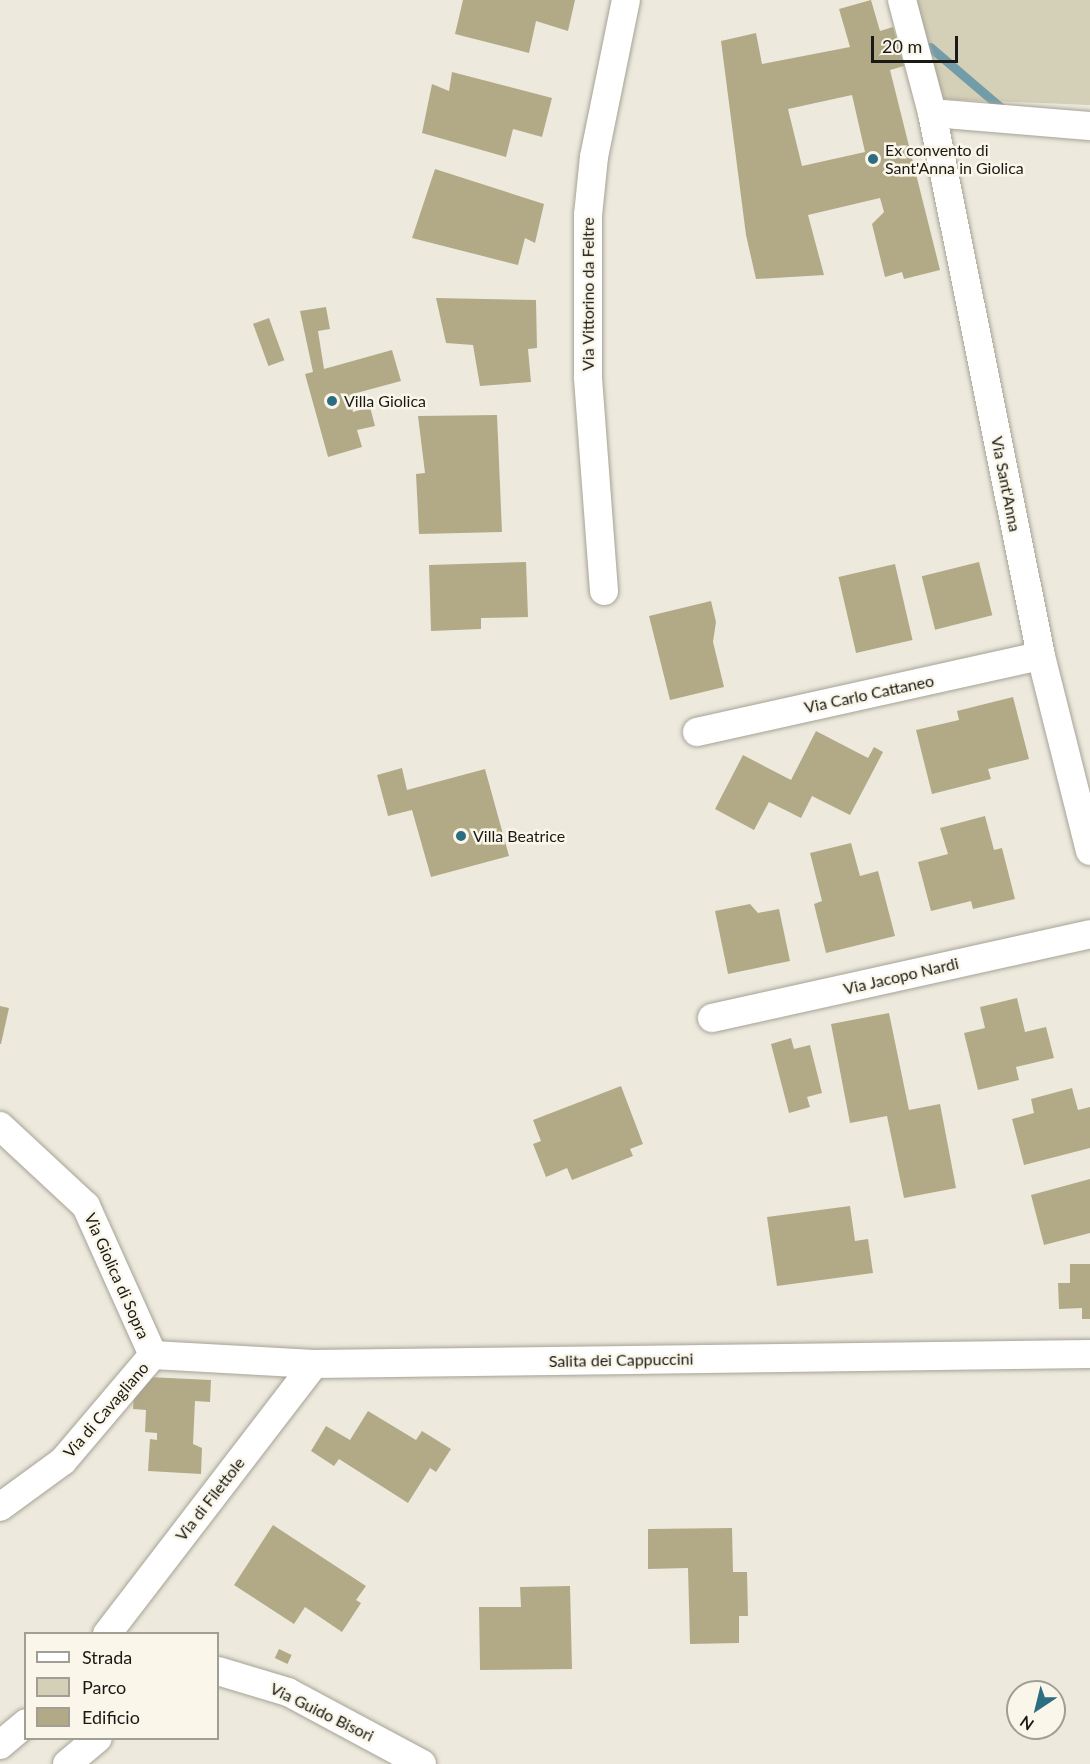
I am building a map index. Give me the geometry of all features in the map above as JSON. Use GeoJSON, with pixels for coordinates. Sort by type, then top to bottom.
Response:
{"type":"FeatureCollection","features":[{"type":"Feature","properties":{"kind":"street","name":"Via Vittorino da Feltre"},"geometry":{"type":"LineString","coordinates":[[604,591],[588,377],[588,215],[594,157],[626,0]]}},
{"type":"Feature","properties":{"kind":"street","name":"Via Sant'Anna"},"geometry":{"type":"LineString","coordinates":[[902,0],[932,113],[1041,656],[1090,851]]}},
{"type":"Feature","properties":{"kind":"street"},"geometry":{"type":"LineString","coordinates":[[932,113],[1090,126]]}},
{"type":"Feature","properties":{"kind":"street","name":"Via Carlo Cattaneo"},"geometry":{"type":"LineString","coordinates":[[698,732],[1041,656]]}},
{"type":"Feature","properties":{"kind":"street","name":"Via Jacopo Nardi"},"geometry":{"type":"LineString","coordinates":[[712,1018],[1090,934]]}},
{"type":"Feature","properties":{"kind":"street","name":"Via Giolica di Sopra"},"geometry":{"type":"LineString","coordinates":[[0,1126],[86,1206],[153,1355]]}},
{"type":"Feature","properties":{"kind":"street","name":"Salita dei Cappuccini"},"geometry":{"type":"LineString","coordinates":[[153,1355],[314,1365],[1090,1354]]}},
{"type":"Feature","properties":{"kind":"street","name":"Via di Cavagliano"},"geometry":{"type":"LineString","coordinates":[[0,1507],[63,1461],[153,1355]]}},
{"type":"Feature","properties":{"kind":"street","name":"Via di Filettole"},"geometry":{"type":"LineString","coordinates":[[109,1632],[314,1365]]}},
{"type":"Feature","properties":{"kind":"street","name":"Via Guido Bisori"},"geometry":{"type":"LineString","coordinates":[[219,1671],[288,1692],[422,1764]]}},
{"type":"Feature","properties":{"kind":"street"},"geometry":{"type":"LineString","coordinates":[[0,1745],[24,1725]]}},
{"type":"Feature","properties":{"kind":"street"},"geometry":{"type":"LineString","coordinates":[[68,1764],[96,1740]]}},
{"type":"Feature","properties":{"kind":"green space"},"geometry":{"type":"Polygon","coordinates":[[[913,0],[1090,0],[1090,105],[939,99],[913,0]]]}},
{"type":"Feature","properties":{"kind":"building"},"geometry":{"type":"Polygon","coordinates":[[[463,0],[575,0],[568,31],[536,21],[529,53],[455,34],[463,0]]]}},
{"type":"Feature","properties":{"kind":"building","name":"Ex convento di Sant'Anna in Giolica"},"geometry":{"type":"Polygon","coordinates":[[[871,0],[880,31],[893,27],[904,66],[890,70],[940,270],[904,279],[902,272],[885,277],[872,224],[884,212],[880,198],[808,215],[824,275],[756,279],[746,235],[721,41],[756,33],[762,64],[850,47],[839,9],[871,0]],[[852,95],[788,109],[802,166],[865,152],[852,95]]]}},
{"type":"Feature","properties":{"kind":"building"},"geometry":{"type":"Polygon","coordinates":[[[452,72],[552,98],[542,137],[513,129],[506,157],[422,133],[432,84],[449,91],[452,72]]]}},
{"type":"Feature","properties":{"kind":"building"},"geometry":{"type":"Polygon","coordinates":[[[435,169],[544,204],[535,243],[525,238],[518,265],[412,238],[435,169]]]}},
{"type":"Feature","properties":{"kind":"building"},"geometry":{"type":"Polygon","coordinates":[[[436,298],[536,300],[537,348],[528,349],[531,382],[480,386],[473,345],[446,343],[436,298]]]}},
{"type":"Feature","properties":{"kind":"building","name":"Villa Giolica"},"geometry":{"type":"Polygon","coordinates":[[[326,307],[330,329],[318,331],[324,369],[392,350],[401,381],[349,395],[353,412],[370,407],[375,426],[357,430],[362,447],[328,457],[305,374],[313,372],[300,311],[326,307]]]}},
{"type":"Feature","properties":{"kind":"building"},"geometry":{"type":"Polygon","coordinates":[[[269,318],[284,360],[268,366],[253,324],[269,318]]]}},
{"type":"Feature","properties":{"kind":"building"},"geometry":{"type":"Polygon","coordinates":[[[497,415],[502,532],[419,534],[416,474],[425,473],[418,416],[497,415]]]}},
{"type":"Feature","properties":{"kind":"building"},"geometry":{"type":"Polygon","coordinates":[[[526,562],[528,617],[481,618],[481,629],[431,631],[429,565],[526,562]]]}},
{"type":"Feature","properties":{"kind":"building"},"geometry":{"type":"Polygon","coordinates":[[[979,562],[992,615],[935,630],[922,576],[979,562]]]}},
{"type":"Feature","properties":{"kind":"building"},"geometry":{"type":"Polygon","coordinates":[[[895,564],[913,640],[856,653],[838,577],[895,564]]]}},
{"type":"Feature","properties":{"kind":"building"},"geometry":{"type":"Polygon","coordinates":[[[711,601],[716,622],[713,642],[724,687],[670,700],[649,616],[711,601]]]}},
{"type":"Feature","properties":{"kind":"building"},"geometry":{"type":"Polygon","coordinates":[[[1013,697],[1029,759],[988,769],[991,779],[932,794],[916,730],[959,720],[957,711],[1013,697]]]}},
{"type":"Feature","properties":{"kind":"building"},"geometry":{"type":"Polygon","coordinates":[[[816,731],[868,758],[874,747],[883,752],[850,815],[812,796],[801,818],[769,802],[754,830],[715,809],[743,755],[791,780],[816,731]]]}},
{"type":"Feature","properties":{"kind":"building","name":"Villa Beatrice"},"geometry":{"type":"Polygon","coordinates":[[[402,768],[407,790],[485,769],[509,856],[431,877],[412,810],[388,816],[377,775],[402,768]]]}},
{"type":"Feature","properties":{"kind":"building"},"geometry":{"type":"Polygon","coordinates":[[[985,816],[994,850],[1002,848],[1015,899],[973,909],[971,901],[931,911],[918,862],[948,854],[940,828],[985,816]]]}},
{"type":"Feature","properties":{"kind":"building"},"geometry":{"type":"Polygon","coordinates":[[[851,843],[860,876],[878,871],[895,936],[826,953],[814,904],[822,901],[810,853],[851,843]]]}},
{"type":"Feature","properties":{"kind":"building"},"geometry":{"type":"Polygon","coordinates":[[[750,904],[758,913],[779,909],[790,961],[728,974],[715,911],[750,904]]]}},
{"type":"Feature","properties":{"kind":"building"},"geometry":{"type":"Polygon","coordinates":[[[1017,998],[1025,1032],[1046,1027],[1054,1058],[1016,1067],[1019,1080],[978,1090],[964,1033],[985,1028],[980,1007],[1017,998]]]}},
{"type":"Feature","properties":{"kind":"building"},"geometry":{"type":"Polygon","coordinates":[[[0,1006],[9,1008],[1,1044],[0,1044],[0,1006]]]}},
{"type":"Feature","properties":{"kind":"building"},"geometry":{"type":"Polygon","coordinates":[[[889,1013],[909,1110],[940,1104],[956,1188],[904,1198],[887,1116],[850,1123],[831,1024],[889,1013]]]}},
{"type":"Feature","properties":{"kind":"building"},"geometry":{"type":"Polygon","coordinates":[[[791,1038],[794,1049],[810,1045],[822,1093],[807,1097],[810,1107],[789,1113],[771,1044],[791,1038]]]}},
{"type":"Feature","properties":{"kind":"building"},"geometry":{"type":"Polygon","coordinates":[[[621,1086],[643,1144],[630,1149],[633,1156],[572,1180],[567,1168],[546,1177],[533,1144],[541,1141],[533,1120],[621,1086]]]}},
{"type":"Feature","properties":{"kind":"building"},"geometry":{"type":"Polygon","coordinates":[[[1072,1088],[1078,1110],[1090,1107],[1090,1148],[1024,1165],[1012,1119],[1034,1113],[1031,1099],[1072,1088]]]}},
{"type":"Feature","properties":{"kind":"building"},"geometry":{"type":"Polygon","coordinates":[[[1090,1179],[1090,1233],[1044,1245],[1031,1195],[1090,1179]]]}},
{"type":"Feature","properties":{"kind":"building"},"geometry":{"type":"Polygon","coordinates":[[[850,1206],[855,1241],[868,1239],[873,1273],[777,1286],[767,1217],[850,1206]]]}},
{"type":"Feature","properties":{"kind":"building"},"geometry":{"type":"Polygon","coordinates":[[[1070,1264],[1090,1264],[1090,1319],[1082,1319],[1082,1308],[1059,1309],[1058,1283],[1070,1283],[1070,1264]]]}},
{"type":"Feature","properties":{"kind":"building"},"geometry":{"type":"Polygon","coordinates":[[[148,1377],[211,1380],[210,1402],[195,1401],[193,1444],[202,1448],[201,1474],[148,1471],[150,1439],[157,1440],[157,1433],[145,1432],[146,1410],[133,1409],[134,1391],[148,1377]]]}},
{"type":"Feature","properties":{"kind":"building"},"geometry":{"type":"Polygon","coordinates":[[[368,1411],[416,1440],[422,1431],[451,1449],[436,1472],[430,1468],[408,1503],[339,1459],[334,1466],[311,1451],[326,1426],[350,1440],[368,1411]]]}},
{"type":"Feature","properties":{"kind":"building"},"geometry":{"type":"Polygon","coordinates":[[[273,1525],[366,1586],[356,1600],[361,1603],[342,1632],[305,1607],[294,1624],[234,1585],[273,1525]]]}},
{"type":"Feature","properties":{"kind":"building"},"geometry":{"type":"Polygon","coordinates":[[[732,1528],[733,1572],[747,1572],[748,1616],[739,1616],[739,1643],[690,1644],[688,1568],[648,1569],[648,1529],[732,1528]]]}},
{"type":"Feature","properties":{"kind":"building"},"geometry":{"type":"Polygon","coordinates":[[[570,1586],[572,1669],[480,1670],[479,1607],[521,1607],[520,1587],[570,1586]]]}},
{"type":"Feature","properties":{"kind":"building"},"geometry":{"type":"Polygon","coordinates":[[[279,1649],[292,1655],[287,1664],[275,1658],[279,1649]]]}},
{"type":"Feature","properties":{"kind":"waterway"},"geometry":{"type":"LineString","coordinates":[[930,47],[1006,112]]}},
{"type":"Feature","properties":{"kind":"place","name":"Ex convento di Sant'Anna in Giolica"},"geometry":{"type":"Point","coordinates":[873,159]}},
{"type":"Feature","properties":{"kind":"place","name":"Villa Giolica"},"geometry":{"type":"Point","coordinates":[332,401]}},
{"type":"Feature","properties":{"kind":"place","name":"Villa Beatrice"},"geometry":{"type":"Point","coordinates":[461,836]}}]}
